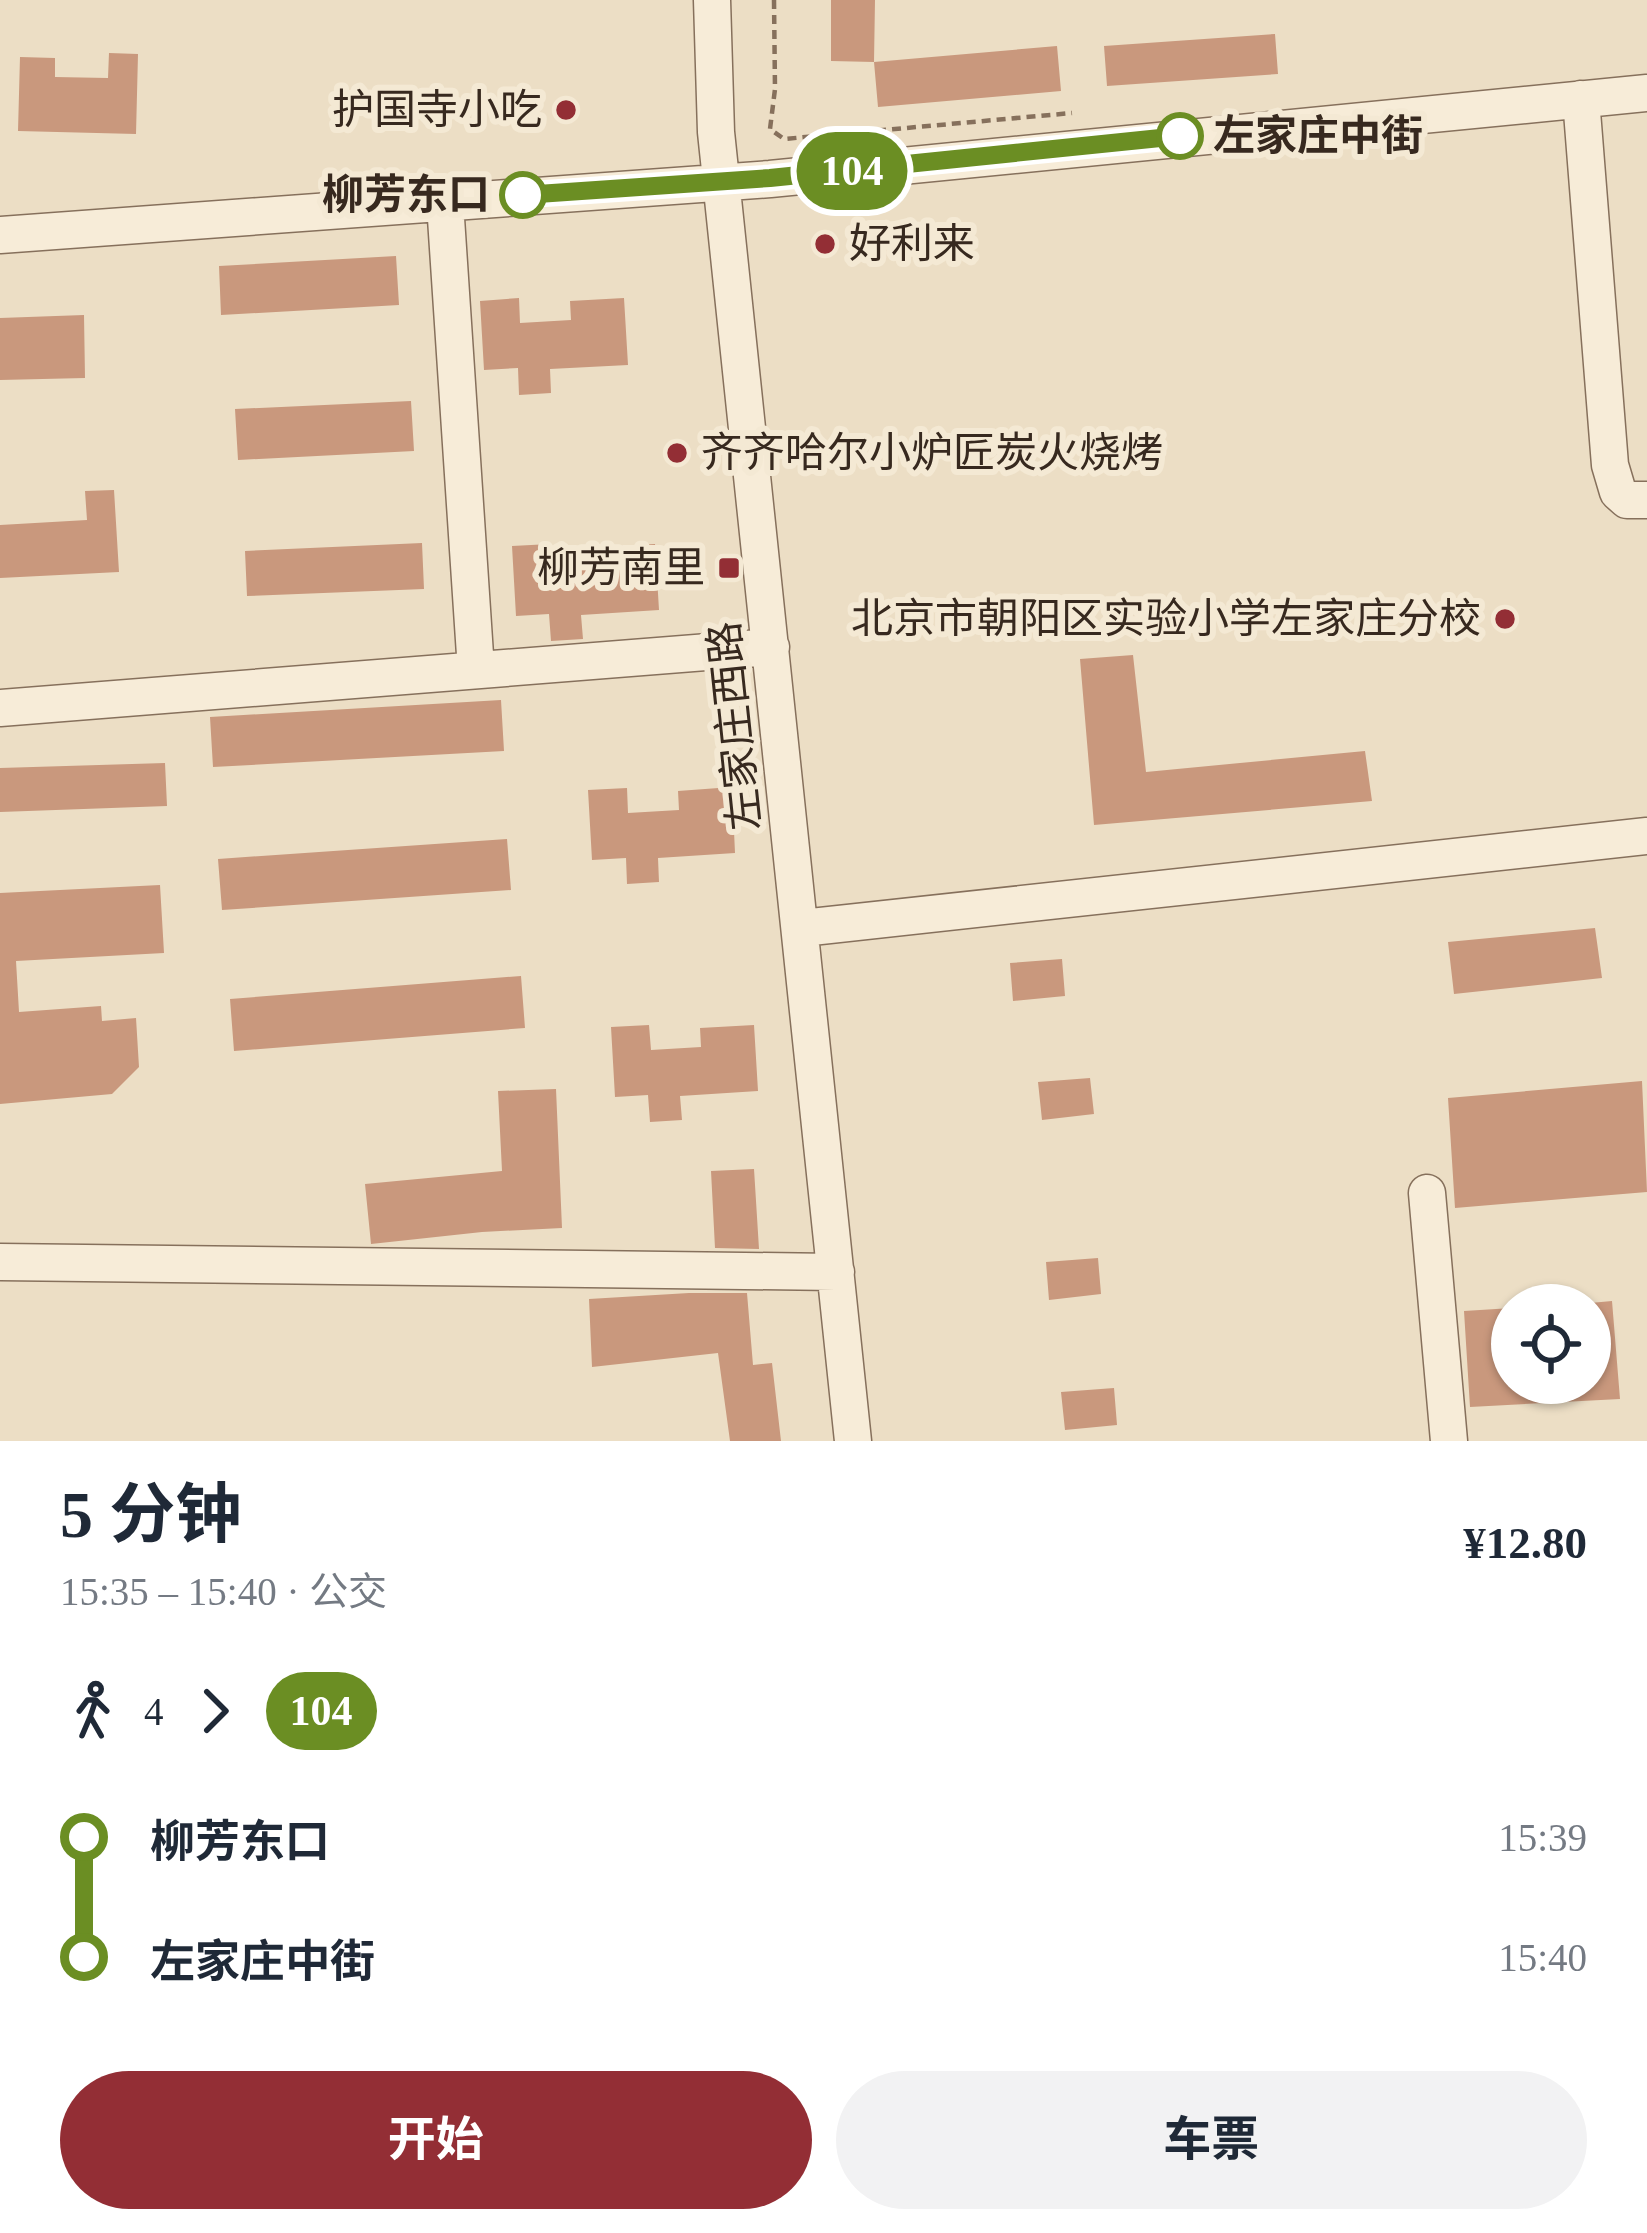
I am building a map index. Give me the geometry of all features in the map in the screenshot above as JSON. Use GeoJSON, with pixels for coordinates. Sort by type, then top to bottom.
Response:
{"type":"FeatureCollection","features":[{"type":"Feature","properties":{"kind":"street","name":"左家庄西路"},"geometry":{"type":"LineString","coordinates":[[712,0],[722,182],[854,1441]]}},
{"type":"Feature","properties":{"kind":"street"},"geometry":{"type":"LineString","coordinates":[[0,236],[722,182],[1647,93]]}},
{"type":"Feature","properties":{"kind":"street"},"geometry":{"type":"LineString","coordinates":[[1581,99],[1610,465],[1618,492],[1627,500],[1647,500]]}},
{"type":"Feature","properties":{"kind":"street"},"geometry":{"type":"LineString","coordinates":[[446,203],[476,670]]}},
{"type":"Feature","properties":{"kind":"street"},"geometry":{"type":"LineString","coordinates":[[0,708],[771,647]]}},
{"type":"Feature","properties":{"kind":"street"},"geometry":{"type":"LineString","coordinates":[[802,928],[1647,836]]}},
{"type":"Feature","properties":{"kind":"street"},"geometry":{"type":"LineString","coordinates":[[1427,1193],[1450,1441]]}},
{"type":"Feature","properties":{"kind":"street"},"geometry":{"type":"LineString","coordinates":[[0,1262],[836,1272]]}},
{"type":"Feature","properties":{"kind":"path"},"geometry":{"type":"LineString","coordinates":[[774,0],[775,88],[770,129],[784,139],[1072,113]]}},
{"type":"Feature","properties":{"kind":"building"},"geometry":{"type":"Polygon","coordinates":[[[831,0],[875,0],[874,62],[831,61],[831,0]]]}},
{"type":"Feature","properties":{"kind":"building"},"geometry":{"type":"Polygon","coordinates":[[[1275,34],[1278,74],[1107,86],[1104,46],[1275,34]]]}},
{"type":"Feature","properties":{"kind":"building"},"geometry":{"type":"Polygon","coordinates":[[[1057,46],[1061,91],[878,107],[874,62],[1057,46]]]}},
{"type":"Feature","properties":{"kind":"building"},"geometry":{"type":"Polygon","coordinates":[[[109,53],[138,54],[136,134],[18,131],[20,57],[55,58],[55,77],[108,78],[109,53]]]}},
{"type":"Feature","properties":{"kind":"building"},"geometry":{"type":"Polygon","coordinates":[[[396,256],[399,305],[221,315],[219,266],[396,256]]]}},
{"type":"Feature","properties":{"kind":"building"},"geometry":{"type":"Polygon","coordinates":[[[519,298],[520,323],[571,320],[570,301],[624,298],[628,365],[550,369],[551,393],[519,395],[518,368],[484,370],[480,301],[519,298]]]}},
{"type":"Feature","properties":{"kind":"building"},"geometry":{"type":"Polygon","coordinates":[[[84,315],[85,378],[0,380],[0,318],[84,315]]]}},
{"type":"Feature","properties":{"kind":"building"},"geometry":{"type":"Polygon","coordinates":[[[411,401],[414,451],[238,460],[235,409],[411,401]]]}},
{"type":"Feature","properties":{"kind":"building"},"geometry":{"type":"Polygon","coordinates":[[[114,490],[119,572],[0,578],[0,525],[87,520],[85,491],[114,490]]]}},
{"type":"Feature","properties":{"kind":"building"},"geometry":{"type":"Polygon","coordinates":[[[422,543],[424,589],[247,596],[245,551],[422,543]]]}},
{"type":"Feature","properties":{"kind":"building"},"geometry":{"type":"Polygon","coordinates":[[[550,544],[552,569],[602,566],[601,547],[655,544],[659,610],[581,615],[583,639],[551,641],[549,614],[516,616],[512,546],[550,544]]]}},
{"type":"Feature","properties":{"kind":"building"},"geometry":{"type":"Polygon","coordinates":[[[1133,655],[1146,772],[1365,751],[1372,801],[1094,825],[1080,659],[1133,655]]]}},
{"type":"Feature","properties":{"kind":"building"},"geometry":{"type":"Polygon","coordinates":[[[501,700],[504,751],[213,767],[210,717],[501,700]]]}},
{"type":"Feature","properties":{"kind":"building"},"geometry":{"type":"Polygon","coordinates":[[[165,763],[167,806],[0,812],[0,768],[165,763]]]}},
{"type":"Feature","properties":{"kind":"building"},"geometry":{"type":"Polygon","coordinates":[[[732,787],[735,853],[658,858],[659,882],[627,884],[626,858],[592,860],[588,790],[627,788],[628,813],[679,810],[678,791],[732,787]]]}},
{"type":"Feature","properties":{"kind":"building"},"geometry":{"type":"Polygon","coordinates":[[[507,839],[511,890],[222,910],[218,859],[507,839]]]}},
{"type":"Feature","properties":{"kind":"building"},"geometry":{"type":"Polygon","coordinates":[[[160,885],[164,953],[16,961],[19,1012],[101,1006],[102,1021],[136,1018],[139,1067],[112,1094],[0,1104],[0,893],[160,885]]]}},
{"type":"Feature","properties":{"kind":"building"},"geometry":{"type":"Polygon","coordinates":[[[1595,928],[1602,978],[1454,994],[1448,942],[1595,928]]]}},
{"type":"Feature","properties":{"kind":"building"},"geometry":{"type":"Polygon","coordinates":[[[1062,959],[1065,996],[1013,1001],[1010,963],[1062,959]]]}},
{"type":"Feature","properties":{"kind":"building"},"geometry":{"type":"Polygon","coordinates":[[[521,976],[525,1028],[234,1051],[230,999],[521,976]]]}},
{"type":"Feature","properties":{"kind":"building"},"geometry":{"type":"Polygon","coordinates":[[[649,1025],[651,1050],[701,1047],[700,1028],[754,1025],[758,1091],[680,1096],[682,1120],[650,1122],[648,1095],[615,1097],[611,1027],[649,1025]]]}},
{"type":"Feature","properties":{"kind":"building"},"geometry":{"type":"Polygon","coordinates":[[[1090,1078],[1094,1114],[1042,1120],[1038,1082],[1090,1078]]]}},
{"type":"Feature","properties":{"kind":"building"},"geometry":{"type":"Polygon","coordinates":[[[1642,1081],[1647,1192],[1455,1208],[1448,1098],[1642,1081]]]}},
{"type":"Feature","properties":{"kind":"building"},"geometry":{"type":"Polygon","coordinates":[[[556,1089],[562,1228],[371,1244],[365,1184],[502,1171],[498,1091],[556,1089]]]}},
{"type":"Feature","properties":{"kind":"building"},"geometry":{"type":"Polygon","coordinates":[[[754,1169],[759,1249],[715,1248],[711,1171],[754,1169]]]}},
{"type":"Feature","properties":{"kind":"building"},"geometry":{"type":"Polygon","coordinates":[[[1098,1258],[1101,1294],[1049,1300],[1046,1262],[1098,1258]]]}},
{"type":"Feature","properties":{"kind":"building"},"geometry":{"type":"Polygon","coordinates":[[[747,1293],[753,1365],[772,1363],[781,1441],[730,1441],[718,1353],[592,1367],[589,1299],[747,1293]]]}},
{"type":"Feature","properties":{"kind":"building"},"geometry":{"type":"Polygon","coordinates":[[[1611,1301],[1620,1399],[1611,1399],[1611,1301]]]}},
{"type":"Feature","properties":{"kind":"building"},"geometry":{"type":"Polygon","coordinates":[[[1491,1309],[1491,1404],[1526,1404],[1470,1407],[1464,1311],[1491,1309]]]}},
{"type":"Feature","properties":{"kind":"building"},"geometry":{"type":"Polygon","coordinates":[[[1114,1388],[1117,1425],[1065,1430],[1061,1392],[1114,1388]]]}},
{"type":"Feature","properties":{"kind":"bus line","name":"104"},"geometry":{"type":"LineString","coordinates":[[523,195],[682,186],[1180,136]]}},
{"type":"Feature","properties":{"kind":"place","name":"护国寺小吃"},"geometry":{"type":"Point","coordinates":[566,110]}},
{"type":"Feature","properties":{"kind":"place","name":"左家庄中街"},"geometry":{"type":"Point","coordinates":[1180,136]}},
{"type":"Feature","properties":{"kind":"place","name":"柳芳东口"},"geometry":{"type":"Point","coordinates":[523,195]}},
{"type":"Feature","properties":{"kind":"place","name":"好利来"},"geometry":{"type":"Point","coordinates":[825,244]}},
{"type":"Feature","properties":{"kind":"place","name":"齐齐哈尔小炉匠炭火烧烤"},"geometry":{"type":"Point","coordinates":[677,453]}},
{"type":"Feature","properties":{"kind":"place","name":"柳芳南里"},"geometry":{"type":"Point","coordinates":[729,568]}},
{"type":"Feature","properties":{"kind":"place","name":"北京市朝阳区实验小学左家庄分校"},"geometry":{"type":"Point","coordinates":[1505,619]}}]}
